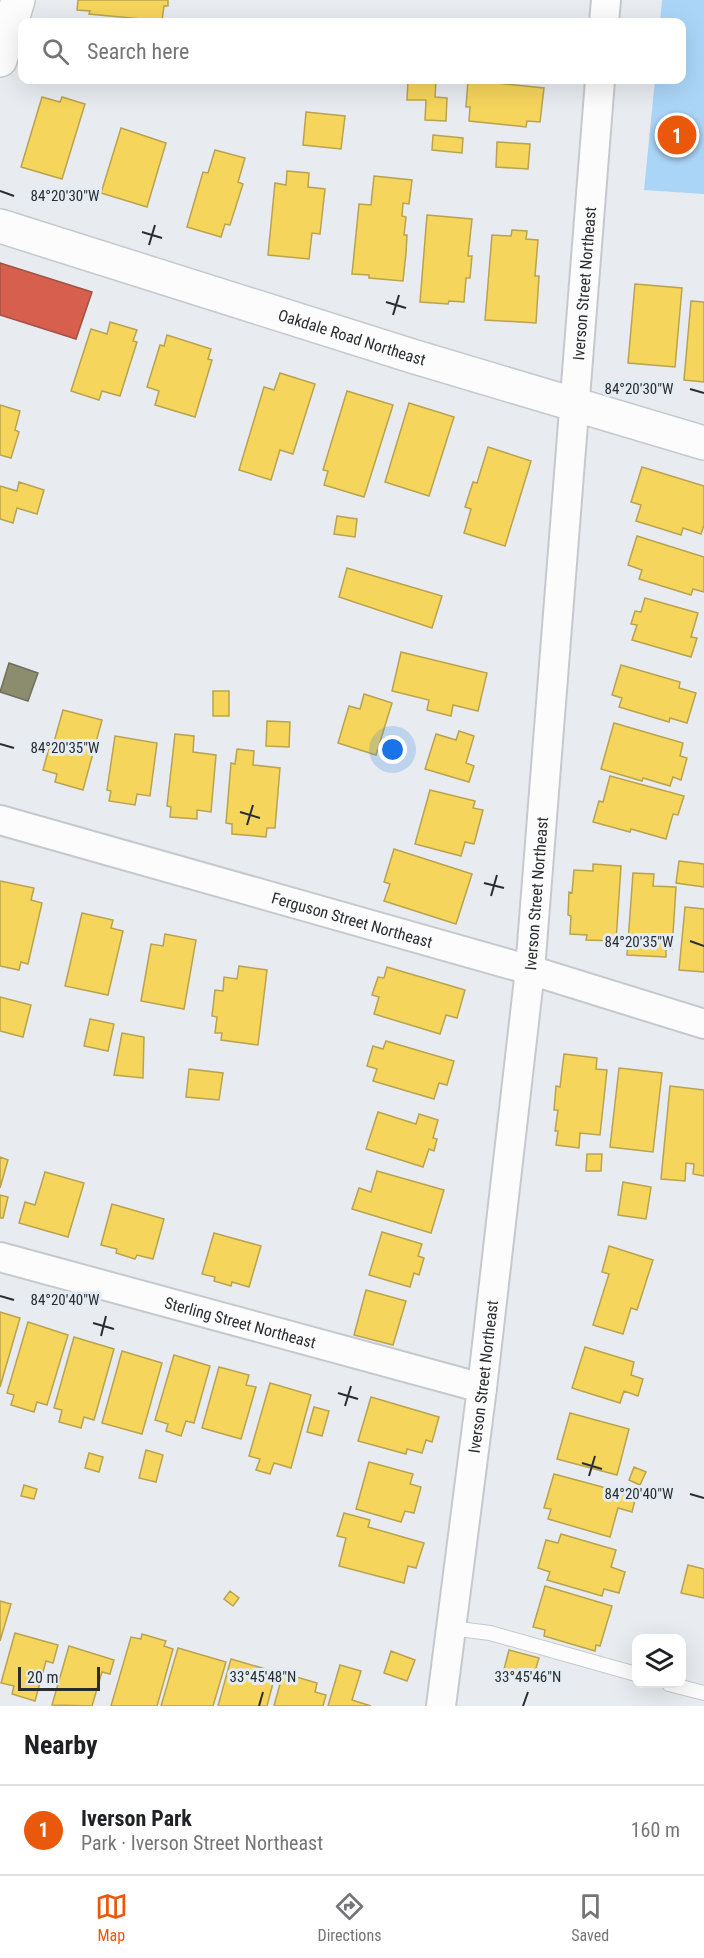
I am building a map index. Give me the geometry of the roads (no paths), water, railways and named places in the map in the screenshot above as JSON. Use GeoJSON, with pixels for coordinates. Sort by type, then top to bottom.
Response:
{"type":"FeatureCollection","features":[{"type":"Feature","properties":{"kind":"street"},"geometry":{"type":"LineString","coordinates":[[0,60],[18,0]]}},
{"type":"Feature","properties":{"kind":"street"},"geometry":{"type":"LineString","coordinates":[[604,18],[606,0]]}},
{"type":"Feature","properties":{"kind":"street","name":"Iverson Street Northeast"},"geometry":{"type":"LineString","coordinates":[[441,1706],[482,1388],[530,970],[600,84]]}},
{"type":"Feature","properties":{"kind":"street","name":"Oakdale Road Northeast"},"geometry":{"type":"LineString","coordinates":[[0,226],[412,356],[704,443]]}},
{"type":"Feature","properties":{"kind":"street","name":"Ferguson Street Northeast"},"geometry":{"type":"LineString","coordinates":[[0,820],[530,970],[704,1024]]}},
{"type":"Feature","properties":{"kind":"street","name":"Sterling Street Northeast"},"geometry":{"type":"LineString","coordinates":[[0,1257],[482,1388]]}},
{"type":"Feature","properties":{"kind":"lane"},"geometry":{"type":"LineString","coordinates":[[451,1628],[490,1633],[632,1673]]}},
{"type":"Feature","properties":{"kind":"lane"},"geometry":{"type":"LineString","coordinates":[[686,1688],[704,1693]]}},
{"type":"Feature","properties":{"kind":"place","name":"Iverson Park"},"geometry":{"type":"Point","coordinates":[677,135]}}]}
